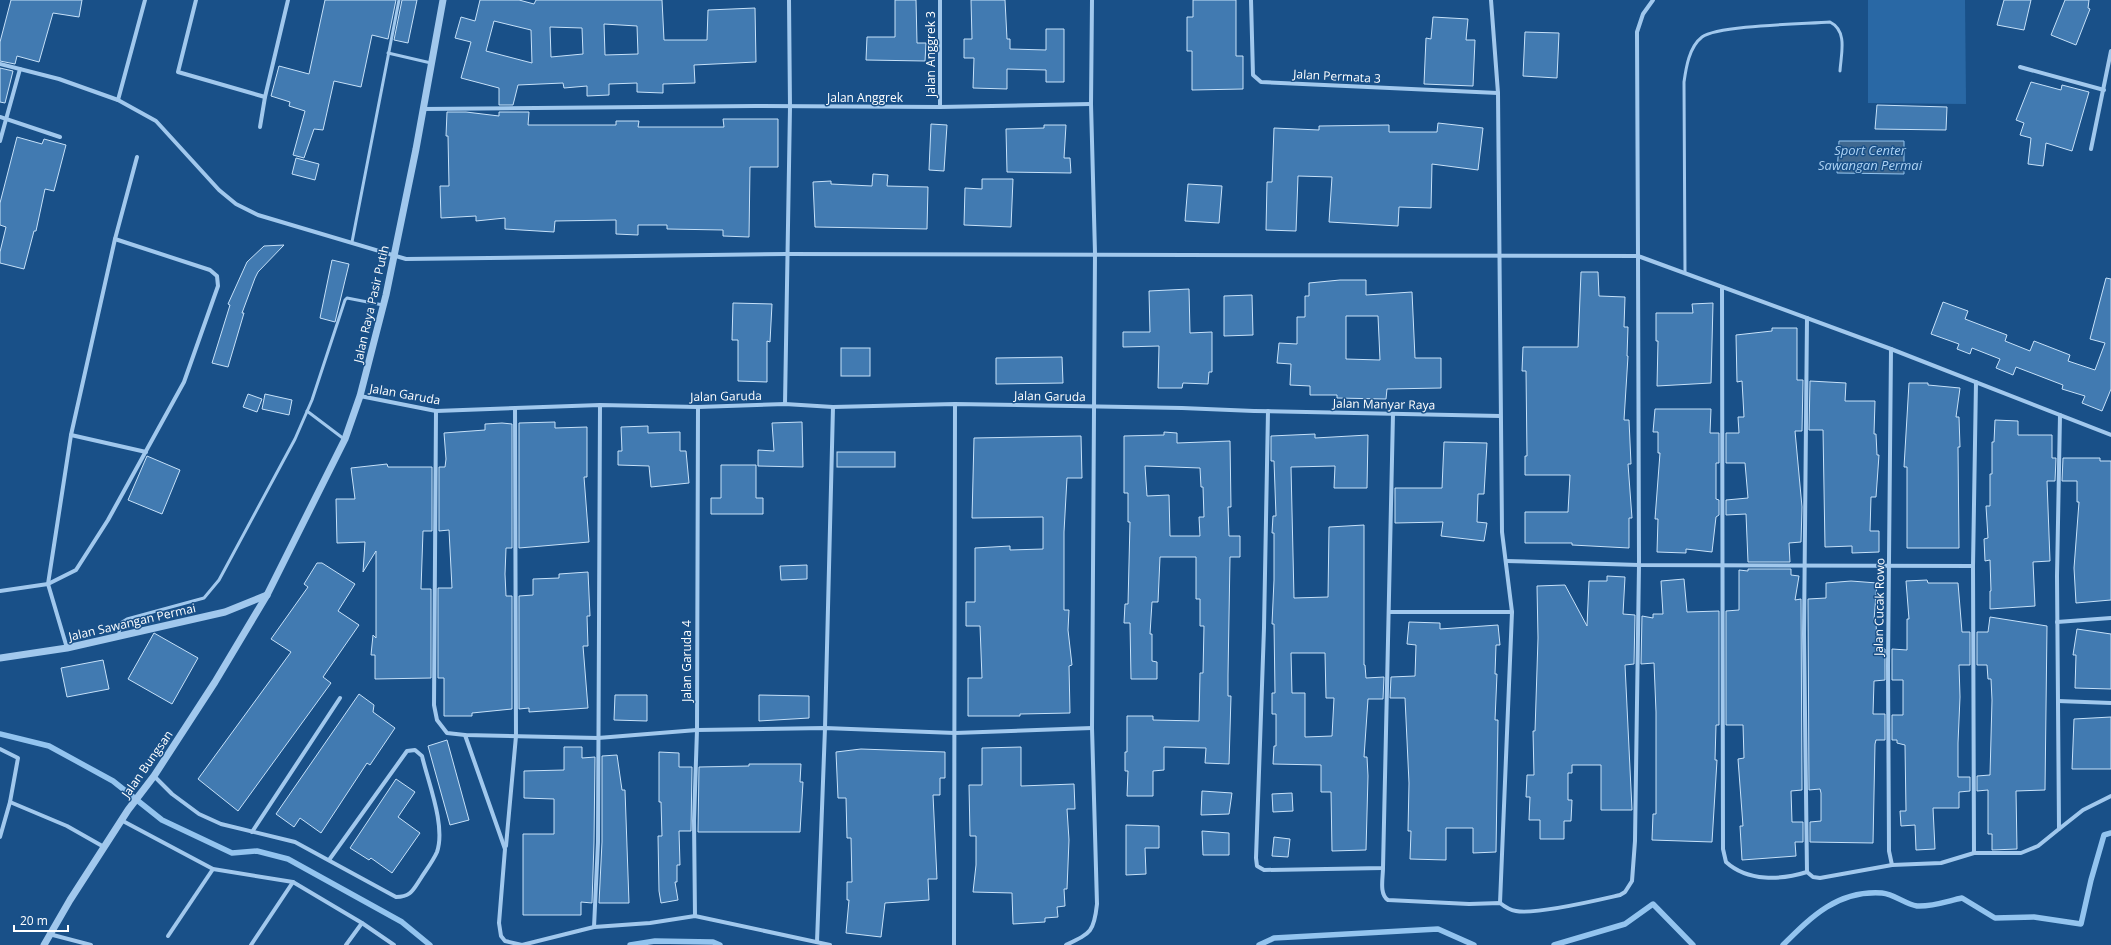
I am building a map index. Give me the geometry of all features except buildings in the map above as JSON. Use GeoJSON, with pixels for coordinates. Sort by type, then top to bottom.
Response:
{"type":"FeatureCollection","features":[{"type":"Feature","properties":{"kind":"street"},"geometry":{"type":"LineString","coordinates":[[118,100],[145,0]]}},
{"type":"Feature","properties":{"kind":"street"},"geometry":{"type":"LineString","coordinates":[[196,0],[178,72],[265,97]]}},
{"type":"Feature","properties":{"kind":"street"},"geometry":{"type":"LineString","coordinates":[[260,127],[265,97],[288,0]]}},
{"type":"Feature","properties":{"kind":"street","name":"Jalan Raya Pasir Putih"},"geometry":{"type":"LineString","coordinates":[[267,595],[345,439],[360,396],[383,305],[423,109],[443,0]]}},
{"type":"Feature","properties":{"kind":"street"},"geometry":{"type":"LineString","coordinates":[[785,404],[790,107],[789,0]]}},
{"type":"Feature","properties":{"kind":"street","name":"Jalan Anggrek 3"},"geometry":{"type":"LineString","coordinates":[[940,0],[940,107]]}},
{"type":"Feature","properties":{"kind":"street"},"geometry":{"type":"LineString","coordinates":[[1066,945],[1086,935],[1095,924],[1097,904],[1092,728],[1095,454],[1095,253],[1091,104],[1092,0]]}},
{"type":"Feature","properties":{"kind":"street","name":"Jalan Permata 3"},"geometry":{"type":"LineString","coordinates":[[1251,0],[1253,75],[1261,82],[1498,93]]}},
{"type":"Feature","properties":{"kind":"street"},"geometry":{"type":"LineString","coordinates":[[1491,0],[1498,93],[1502,532],[1512,612],[1500,903]]}},
{"type":"Feature","properties":{"kind":"street"},"geometry":{"type":"LineString","coordinates":[[1393,414],[1382,893],[1388,900],[1469,904],[1500,903],[1505,908],[1518,912],[1541,910],[1620,895],[1630,887],[1632,881],[1635,841],[1639,565],[1637,32],[1643,14],[1653,0]]}},
{"type":"Feature","properties":{"kind":"street"},"geometry":{"type":"LineString","coordinates":[[2091,149],[2111,51]]}},
{"type":"Feature","properties":{"kind":"street"},"geometry":{"type":"LineString","coordinates":[[0,64],[59,79],[118,100],[156,121],[220,190],[236,204],[258,215],[352,242],[393,257],[406,259],[787,254],[1095,253],[1638,256],[1891,349],[2111,435]]}},
{"type":"Feature","properties":{"kind":"street"},"geometry":{"type":"LineString","coordinates":[[2020,67],[2104,90]]}},
{"type":"Feature","properties":{"kind":"street"},"geometry":{"type":"LineString","coordinates":[[0,141],[20,69]]}},
{"type":"Feature","properties":{"kind":"street","name":"Jalan Anggrek"},"geometry":{"type":"LineString","coordinates":[[423,109],[940,107],[1091,104]]}},
{"type":"Feature","properties":{"kind":"street"},"geometry":{"type":"LineString","coordinates":[[0,117],[7,118],[60,137]]}},
{"type":"Feature","properties":{"kind":"street"},"geometry":{"type":"LineString","coordinates":[[67,648],[48,584],[71,435],[115,239],[137,157]]}},
{"type":"Feature","properties":{"kind":"street"},"geometry":{"type":"LineString","coordinates":[[0,591],[48,584],[76,570],[108,520],[184,382],[218,286],[217,276],[210,270],[115,239]]}},
{"type":"Feature","properties":{"kind":"street"},"geometry":{"type":"LineString","coordinates":[[1722,287],[1723,849],[1726,862],[1742,872],[1766,878],[1784,878],[1807,872]]}},
{"type":"Feature","properties":{"kind":"street"},"geometry":{"type":"LineString","coordinates":[[1807,318],[1805,564],[1807,872],[1812,877],[1820,878],[1892,865],[1941,863],[1974,853],[2022,852],[2038,846],[2083,810],[2111,796]]}},
{"type":"Feature","properties":{"kind":"street","name":"Jalan Cucak Rowo"},"geometry":{"type":"LineString","coordinates":[[1891,349],[1889,843],[1892,865]]}},
{"type":"Feature","properties":{"kind":"street"},"geometry":{"type":"LineString","coordinates":[[1974,853],[1973,566],[1976,382]]}},
{"type":"Feature","properties":{"kind":"street","name":"Jalan Garuda"},"geometry":{"type":"LineString","coordinates":[[360,396],[436,411],[600,405],[698,406],[785,404],[833,407],[955,404],[1268,411]]}},
{"type":"Feature","properties":{"kind":"street"},"geometry":{"type":"LineString","coordinates":[[954,945],[955,404]]}},
{"type":"Feature","properties":{"kind":"street"},"geometry":{"type":"LineString","coordinates":[[594,927],[598,842],[600,405]]}},
{"type":"Feature","properties":{"kind":"street","name":"Jalan Garuda 4"},"geometry":{"type":"LineString","coordinates":[[695,916],[694,821],[697,730],[698,406]]}},
{"type":"Feature","properties":{"kind":"street"},"geometry":{"type":"LineString","coordinates":[[817,942],[825,728],[833,407]]}},
{"type":"Feature","properties":{"kind":"street"},"geometry":{"type":"LineString","coordinates":[[515,409],[516,736],[499,923],[501,936],[505,941],[522,945],[594,927],[650,923],[695,916],[830,945]]}},
{"type":"Feature","properties":{"kind":"street"},"geometry":{"type":"LineString","coordinates":[[436,411],[434,705],[437,720],[447,733],[465,735],[598,738],[697,730],[825,728],[955,733],[1092,728]]}},
{"type":"Feature","properties":{"kind":"street"},"geometry":{"type":"LineString","coordinates":[[1268,411],[1257,866],[1264,870],[1383,868]]}},
{"type":"Feature","properties":{"kind":"street","name":"Jalan Manyar Raya"},"geometry":{"type":"LineString","coordinates":[[1268,411],[1500,416]]}},
{"type":"Feature","properties":{"kind":"street"},"geometry":{"type":"LineString","coordinates":[[2059,829],[2057,622],[2060,415]]}},
{"type":"Feature","properties":{"kind":"street"},"geometry":{"type":"LineString","coordinates":[[71,435],[146,452]]}},
{"type":"Feature","properties":{"kind":"street"},"geometry":{"type":"LineString","coordinates":[[1506,561],[1639,565],[1889,564],[1973,566]]}},
{"type":"Feature","properties":{"kind":"street","name":"Jalan Sawangan Permai"},"geometry":{"type":"LineString","coordinates":[[0,658],[67,648],[225,612],[267,595]]}},
{"type":"Feature","properties":{"kind":"street","name":"Jalan Bungsan"},"geometry":{"type":"LineString","coordinates":[[44,945],[49,934],[121,820],[154,776],[215,682],[267,595]]}},
{"type":"Feature","properties":{"kind":"street"},"geometry":{"type":"LineString","coordinates":[[1389,612],[1512,612]]}},
{"type":"Feature","properties":{"kind":"street"},"geometry":{"type":"LineString","coordinates":[[2057,622],[2111,618]]}},
{"type":"Feature","properties":{"kind":"street"},"geometry":{"type":"LineString","coordinates":[[252,832],[340,698]]}},
{"type":"Feature","properties":{"kind":"street"},"geometry":{"type":"LineString","coordinates":[[2058,701],[2111,703]]}},
{"type":"Feature","properties":{"kind":"street"},"geometry":{"type":"LineString","coordinates":[[465,735],[505,849]]}},
{"type":"Feature","properties":{"kind":"street"},"geometry":{"type":"LineString","coordinates":[[0,749],[5,750],[18,758],[10,802],[0,837]]}},
{"type":"Feature","properties":{"kind":"street"},"geometry":{"type":"LineString","coordinates":[[154,776],[172,794],[199,814],[221,824],[295,842],[396,897],[406,897],[412,891],[436,853],[440,840],[440,826],[422,756],[415,750],[407,751],[329,860]]}},
{"type":"Feature","properties":{"kind":"street"},"geometry":{"type":"LineString","coordinates":[[10,802],[66,826],[104,847]]}},
{"type":"Feature","properties":{"kind":"street"},"geometry":{"type":"LineString","coordinates":[[121,820],[213,870],[293,882],[362,923],[394,945]]}},
{"type":"Feature","properties":{"kind":"street"},"geometry":{"type":"LineString","coordinates":[[168,936],[213,870]]}},
{"type":"Feature","properties":{"kind":"street"},"geometry":{"type":"LineString","coordinates":[[251,945],[293,882]]}},
{"type":"Feature","properties":{"kind":"street"},"geometry":{"type":"LineString","coordinates":[[346,945],[362,923]]}},
{"type":"Feature","properties":{"kind":"street"},"geometry":{"type":"LineString","coordinates":[[49,934],[91,945]]}},
{"type":"Feature","properties":{"kind":"lane"},"geometry":{"type":"LineString","coordinates":[[352,242],[399,0]]}},
{"type":"Feature","properties":{"kind":"lane"},"geometry":{"type":"LineString","coordinates":[[1685,273],[1684,82],[1688,62],[1695,45],[1702,37],[1727,29],[1830,22],[1837,25],[1842,34],[1840,71]]}},
{"type":"Feature","properties":{"kind":"lane"},"geometry":{"type":"LineString","coordinates":[[388,53],[432,63]]}},
{"type":"Feature","properties":{"kind":"lane"},"geometry":{"type":"LineString","coordinates":[[118,636],[122,622],[127,619],[204,598],[208,595],[230,560],[295,439],[307,411],[346,298],[383,305]]}},
{"type":"Feature","properties":{"kind":"lane"},"geometry":{"type":"LineString","coordinates":[[307,411],[345,439]]}},
{"type":"Feature","properties":{"kind":"shaded area"},"geometry":{"type":"Polygon","coordinates":[[[1868,0],[1965,0],[1966,104],[1868,103],[1868,0]]]}},
{"type":"Feature","properties":{"kind":"water","name":"Sport Center Sawangan Permai"},"geometry":{"type":"Polygon","coordinates":[[[1839,141],[1904,141],[1904,174],[1837,173],[1839,141]]]}},
{"type":"Feature","properties":{"kind":"waterway"},"geometry":{"type":"LineString","coordinates":[[0,734],[49,746],[113,781],[162,820],[232,853],[257,851],[288,859],[402,922],[430,945]]}},
{"type":"Feature","properties":{"kind":"waterway"},"geometry":{"type":"LineString","coordinates":[[1783,945],[1815,915],[1827,907],[1839,900],[1866,893],[1886,894],[1917,906],[1934,905],[1962,898],[1995,918],[2034,917],[2081,924],[2091,880],[2104,835],[2111,833]]}},
{"type":"Feature","properties":{"kind":"waterway"},"geometry":{"type":"LineString","coordinates":[[1554,945],[1625,924],[1653,904],[1693,945]]}},
{"type":"Feature","properties":{"kind":"waterway"},"geometry":{"type":"LineString","coordinates":[[1259,945],[1274,938],[1438,929],[1474,945]]}},
{"type":"Feature","properties":{"kind":"waterway"},"geometry":{"type":"LineString","coordinates":[[630,945],[655,941],[713,942],[720,945]]}}]}
